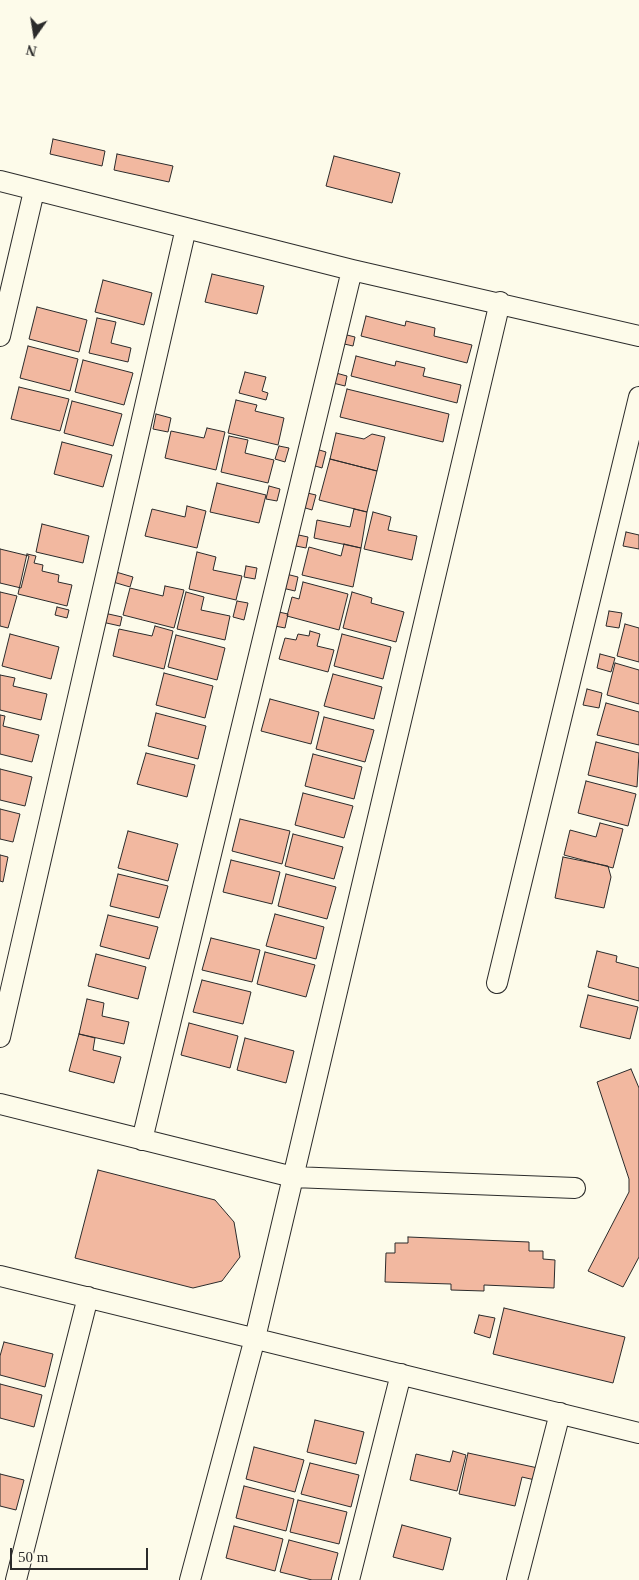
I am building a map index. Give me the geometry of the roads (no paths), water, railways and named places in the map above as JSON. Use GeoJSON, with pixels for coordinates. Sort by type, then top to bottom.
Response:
{"type":"FeatureCollection","features":[{"type":"Feature","properties":{"kind":"street"},"geometry":{"type":"LineString","coordinates":[[0,181],[352,270],[500,302],[639,336]]}},
{"type":"Feature","properties":{"kind":"street"},"geometry":{"type":"LineString","coordinates":[[0,336],[34,191]]}},
{"type":"Feature","properties":{"kind":"street"},"geometry":{"type":"LineString","coordinates":[[0,1037],[186,228]]}},
{"type":"Feature","properties":{"kind":"street"},"geometry":{"type":"LineString","coordinates":[[142,1140],[352,270]]}},
{"type":"Feature","properties":{"kind":"street"},"geometry":{"type":"LineString","coordinates":[[190,1580],[255,1338],[500,302]]}},
{"type":"Feature","properties":{"kind":"street"},"geometry":{"type":"LineString","coordinates":[[497,983],[639,396]]}},
{"type":"Feature","properties":{"kind":"street"},"geometry":{"type":"LineString","coordinates":[[0,1104],[293,1177],[576,1188]]}},
{"type":"Feature","properties":{"kind":"street"},"geometry":{"type":"LineString","coordinates":[[0,1276],[639,1432]]}},
{"type":"Feature","properties":{"kind":"street"},"geometry":{"type":"LineString","coordinates":[[16,1580],[88,1297]]}},
{"type":"Feature","properties":{"kind":"street"},"geometry":{"type":"LineString","coordinates":[[349,1580],[401,1374]]}},
{"type":"Feature","properties":{"kind":"street"},"geometry":{"type":"LineString","coordinates":[[516,1580],[560,1413]]}}]}
